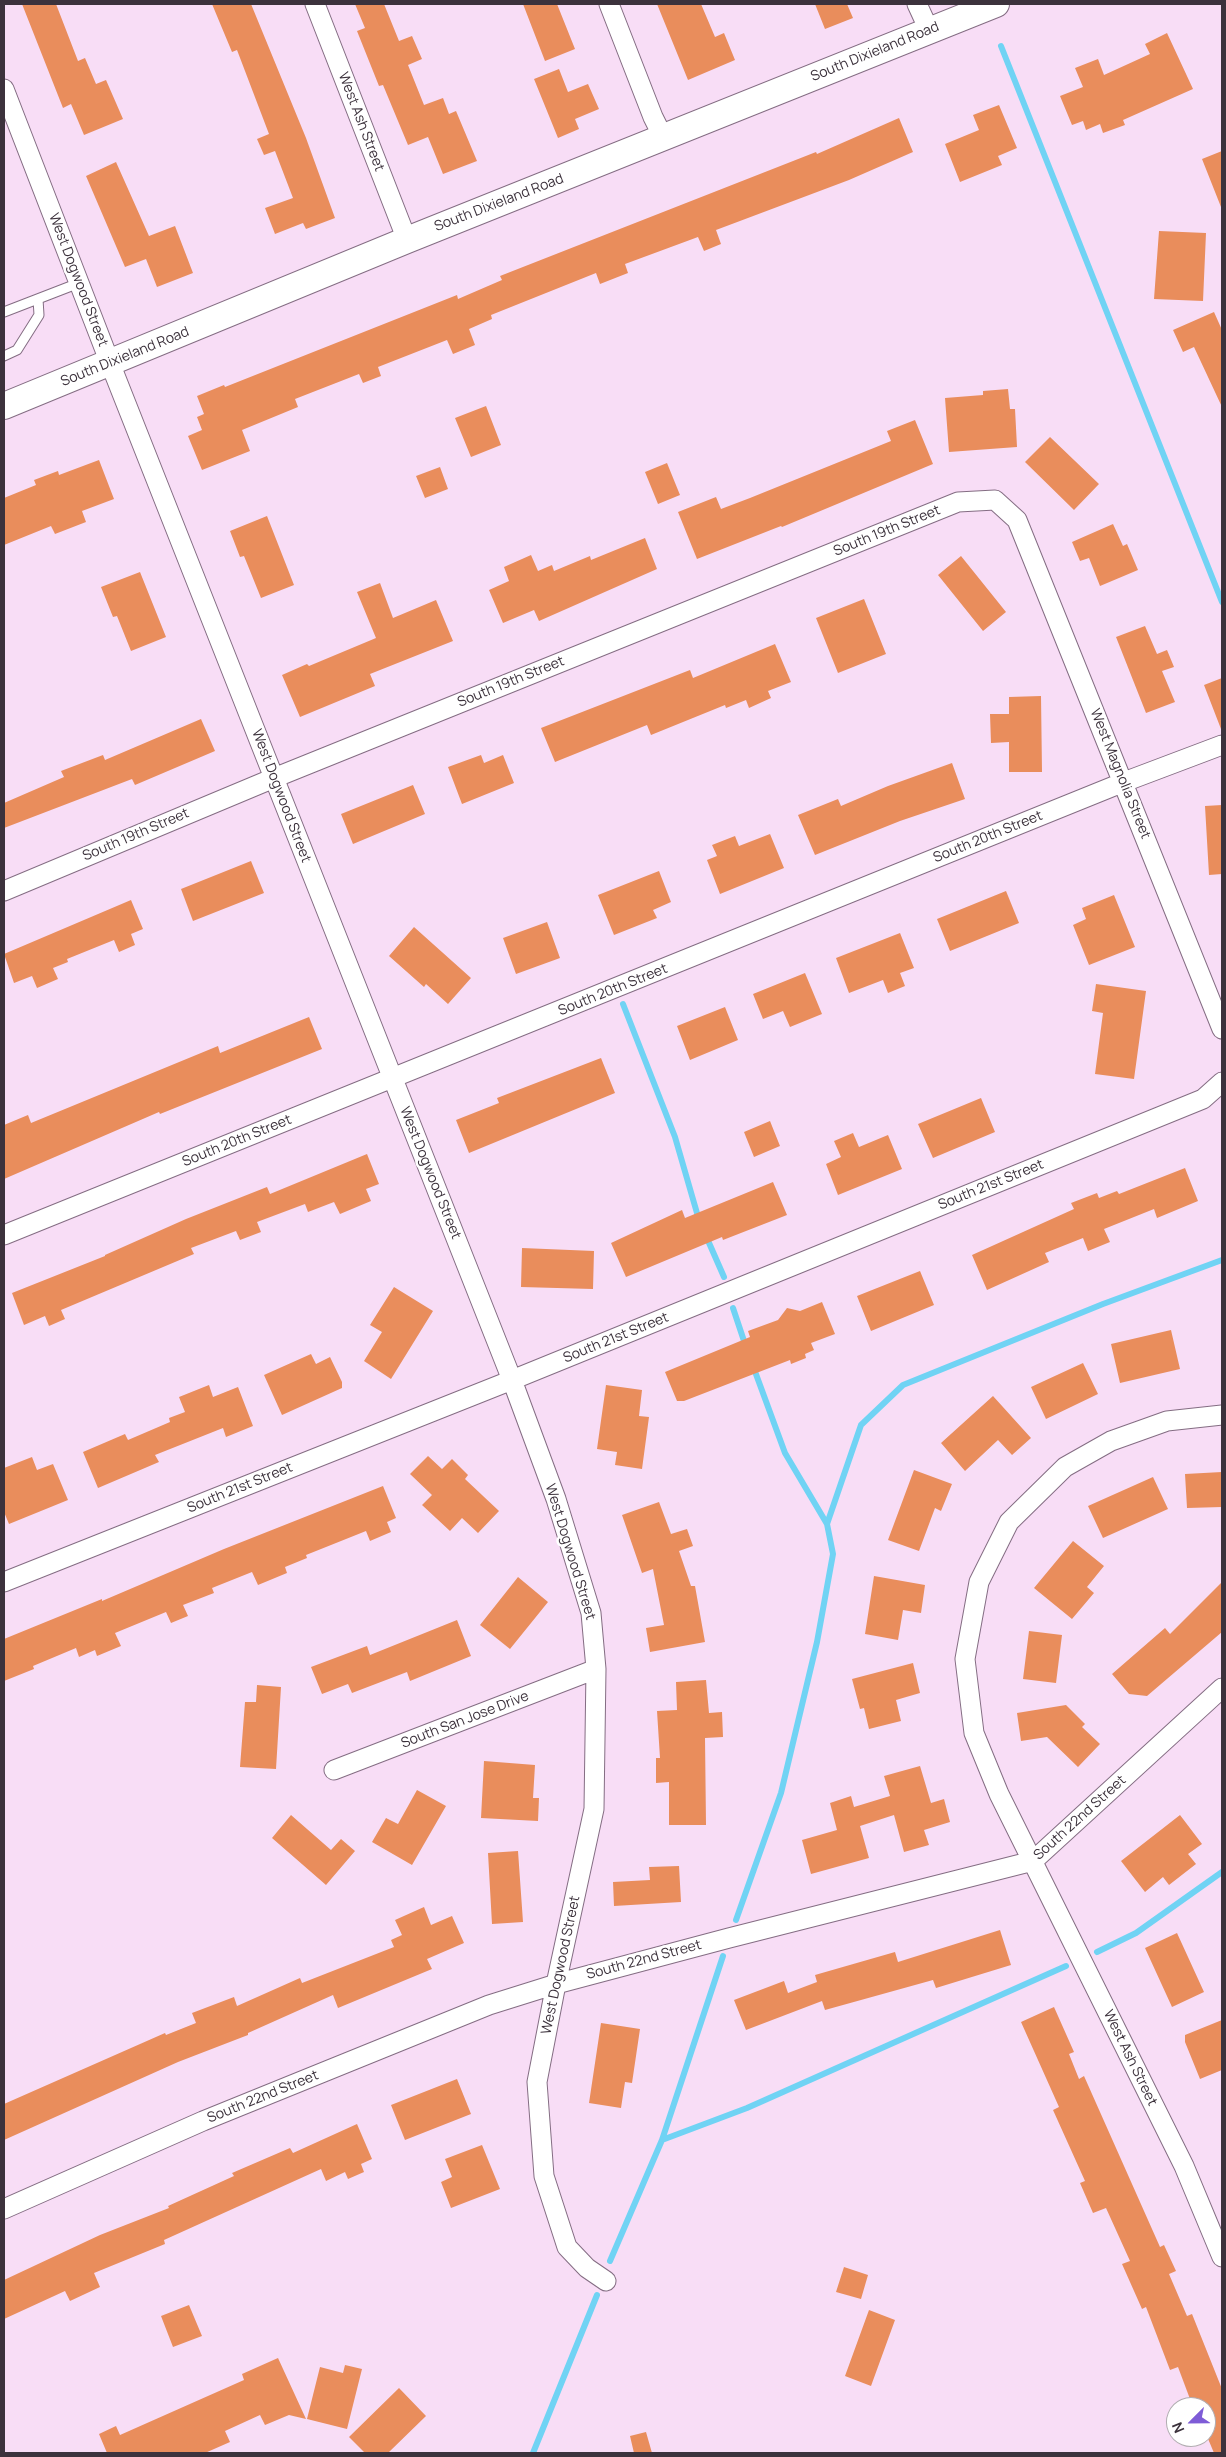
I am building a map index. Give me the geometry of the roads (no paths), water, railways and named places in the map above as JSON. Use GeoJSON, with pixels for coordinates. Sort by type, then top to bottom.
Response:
{"type":"FeatureCollection","features":[{"type":"Feature","properties":{"kind":"main road","name":"South Dixieland Road"},"geometry":{"type":"LineString","coordinates":[[4,406],[110,364],[407,240],[664,139],[996,4]]}},
{"type":"Feature","properties":{"kind":"street","name":"West Ash Street"},"geometry":{"type":"LineString","coordinates":[[315,4],[407,240]]}},
{"type":"Feature","properties":{"kind":"street"},"geometry":{"type":"LineString","coordinates":[[609,4],[653,117],[664,139]]}},
{"type":"Feature","properties":{"kind":"street"},"geometry":{"type":"LineString","coordinates":[[917,4],[929,30]]}},
{"type":"Feature","properties":{"kind":"street","name":"West Dogwood Street"},"geometry":{"type":"LineString","coordinates":[[4,89],[110,364],[512,1380],[556,1498],[591,1613],[596,1669],[594,1809],[537,2082],[544,2176],[567,2247],[587,2268],[606,2281]]}},
{"type":"Feature","properties":{"kind":"street","name":"South 19th Street"},"geometry":{"type":"LineString","coordinates":[[4,891],[274,778],[958,502],[995,500],[1017,520]]}},
{"type":"Feature","properties":{"kind":"street","name":"West Magnolia Street"},"geometry":{"type":"LineString","coordinates":[[1017,520],[1222,1029]]}},
{"type":"Feature","properties":{"kind":"street","name":"South 20th Street"},"geometry":{"type":"LineString","coordinates":[[4,1235],[1124,782],[1222,745]]}},
{"type":"Feature","properties":{"kind":"street","name":"South 21st Street"},"geometry":{"type":"LineString","coordinates":[[4,1582],[512,1380],[1203,1099],[1222,1082]]}},
{"type":"Feature","properties":{"kind":"street","name":"West Ash Street"},"geometry":{"type":"LineString","coordinates":[[1222,1415],[1167,1421],[1111,1441],[1065,1467],[1009,1522],[979,1582],[965,1659],[974,1733],[999,1794],[1184,2166],[1222,2257]]}},
{"type":"Feature","properties":{"kind":"street","name":"South San Jose Drive"},"geometry":{"type":"LineString","coordinates":[[334,1770],[596,1669]]}},
{"type":"Feature","properties":{"kind":"street","name":"South 22nd Street"},"geometry":{"type":"LineString","coordinates":[[4,2209],[203,2121],[489,2006],[556,1984],[1033,1861],[1222,1688]]}},
{"type":"Feature","properties":{"kind":"lane"},"geometry":{"type":"LineString","coordinates":[[4,312],[79,283]]}},
{"type":"Feature","properties":{"kind":"lane"},"geometry":{"type":"LineString","coordinates":[[4,356],[17,350],[39,315],[38,299]]}},
{"type":"Feature","properties":{"kind":"waterway"},"geometry":{"type":"LineString","coordinates":[[1001,46],[1222,602]]}},
{"type":"Feature","properties":{"kind":"waterway"},"geometry":{"type":"LineString","coordinates":[[623,1004],[675,1137],[699,1220]]}},
{"type":"Feature","properties":{"kind":"waterway"},"geometry":{"type":"LineString","coordinates":[[706,1236],[724,1277]]}},
{"type":"Feature","properties":{"kind":"waterway"},"geometry":{"type":"LineString","coordinates":[[736,1920],[781,1793],[817,1642],[833,1554],[827,1524],[861,1425],[903,1385],[1103,1304],[1222,1260]]}},
{"type":"Feature","properties":{"kind":"waterway"},"geometry":{"type":"LineString","coordinates":[[733,1308],[746,1347]]}},
{"type":"Feature","properties":{"kind":"waterway"},"geometry":{"type":"LineString","coordinates":[[753,1366],[785,1453],[827,1524]]}},
{"type":"Feature","properties":{"kind":"waterway"},"geometry":{"type":"LineString","coordinates":[[1097,1952],[1136,1933],[1222,1872]]}},
{"type":"Feature","properties":{"kind":"waterway"},"geometry":{"type":"LineString","coordinates":[[610,2261],[662,2140],[723,1956]]}},
{"type":"Feature","properties":{"kind":"waterway"},"geometry":{"type":"LineString","coordinates":[[662,2140],[747,2108],[1066,1966]]}},
{"type":"Feature","properties":{"kind":"waterway"},"geometry":{"type":"LineString","coordinates":[[533,2453],[597,2295]]}}]}
